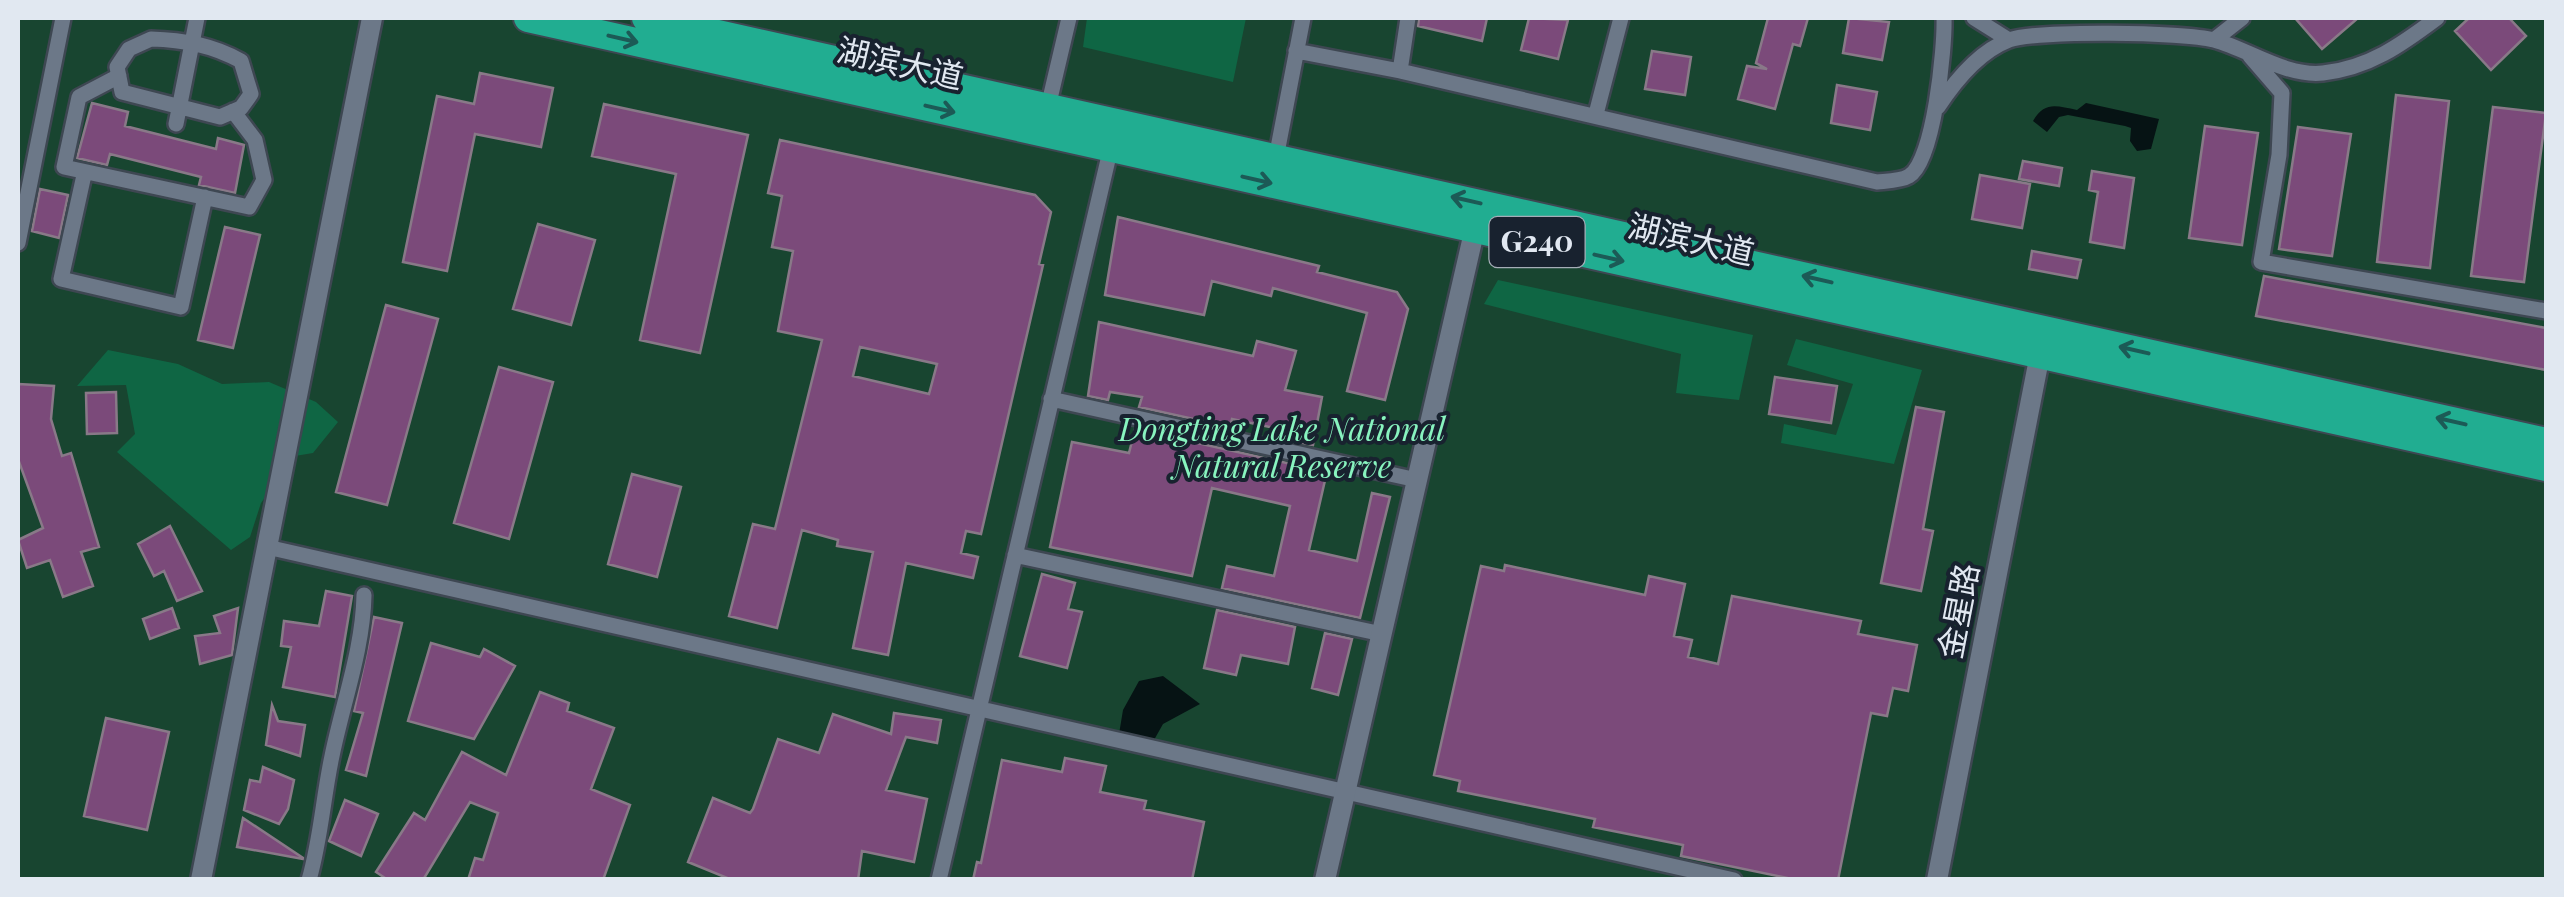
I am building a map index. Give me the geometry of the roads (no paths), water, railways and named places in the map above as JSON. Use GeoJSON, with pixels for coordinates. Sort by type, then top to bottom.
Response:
{"type":"FeatureCollection","features":[{"type":"Feature","properties":{"kind":"highway","name":"湖滨大道"},"geometry":{"type":"LineString","coordinates":[[528,18],[2546,467]]}},
{"type":"Feature","properties":{"kind":"highway","name":"湖滨大道"},"geometry":{"type":"LineString","coordinates":[[646,18],[2546,442]]}},
{"type":"Feature","properties":{"kind":"street"},"geometry":{"type":"LineString","coordinates":[[18,244],[24,177],[62,18]]}},
{"type":"Feature","properties":{"kind":"street"},"geometry":{"type":"LineString","coordinates":[[176,124],[197,18]]}},
{"type":"Feature","properties":{"kind":"street"},"geometry":{"type":"LineString","coordinates":[[201,880],[372,18]]}},
{"type":"Feature","properties":{"kind":"street"},"geometry":{"type":"LineString","coordinates":[[1048,107],[1069,18]]}},
{"type":"Feature","properties":{"kind":"street"},"geometry":{"type":"LineString","coordinates":[[1276,158],[1303,18]]}},
{"type":"Feature","properties":{"kind":"street"},"geometry":{"type":"LineString","coordinates":[[1400,72],[1408,18]]}},
{"type":"Feature","properties":{"kind":"street"},"geometry":{"type":"LineString","coordinates":[[1596,114],[1620,18]]}},
{"type":"Feature","properties":{"kind":"street"},"geometry":{"type":"LineString","coordinates":[[1296,51],[1596,114],[1878,182],[1908,177],[1922,162],[1944,18]]}},
{"type":"Feature","properties":{"kind":"street"},"geometry":{"type":"LineString","coordinates":[[1974,18],[2009,40]]}},
{"type":"Feature","properties":{"kind":"street"},"geometry":{"type":"LineString","coordinates":[[2214,40],[2242,18]]}},
{"type":"Feature","properties":{"kind":"street"},"geometry":{"type":"LineString","coordinates":[[1931,119],[1959,74],[2009,40],[2055,35],[2214,40],[2250,56],[2320,74],[2385,57],[2437,18]]}},
{"type":"Feature","properties":{"kind":"street"},"geometry":{"type":"LineString","coordinates":[[152,40],[192,43],[240,61],[251,94],[234,111],[220,117],[122,92],[118,76],[117,67],[130,49],[152,40]]}},
{"type":"Feature","properties":{"kind":"street"},"geometry":{"type":"LineString","coordinates":[[2250,56],[2282,93],[2279,155],[2261,262],[2546,311]]}},
{"type":"Feature","properties":{"kind":"street"},"geometry":{"type":"LineString","coordinates":[[118,76],[79,97],[64,167],[84,175],[249,207],[264,180],[256,140],[234,111]]}},
{"type":"Feature","properties":{"kind":"street"},"geometry":{"type":"LineString","coordinates":[[939,880],[1111,147]]}},
{"type":"Feature","properties":{"kind":"street"},"geometry":{"type":"LineString","coordinates":[[84,175],[61,279],[182,307],[205,197]]}},
{"type":"Feature","properties":{"kind":"street"},"geometry":{"type":"LineString","coordinates":[[1326,880],[1474,228]]}},
{"type":"Feature","properties":{"kind":"street","name":"金星路"},"geometry":{"type":"LineString","coordinates":[[1937,880],[2040,354]]}},
{"type":"Feature","properties":{"kind":"street"},"geometry":{"type":"LineString","coordinates":[[1051,398],[1417,480]]}},
{"type":"Feature","properties":{"kind":"street"},"geometry":{"type":"LineString","coordinates":[[267,547],[1734,880]]}},
{"type":"Feature","properties":{"kind":"street"},"geometry":{"type":"LineString","coordinates":[[1014,555],[1382,634]]}},
{"type":"Feature","properties":{"kind":"street"},"geometry":{"type":"LineString","coordinates":[[309,880],[322,839],[331,759],[364,622],[364,594]]}},
{"type":"Feature","properties":{"kind":"park label","name":"Dongting Lake National Natural Reserve"},"geometry":{"type":"Point","coordinates":[1282,448]}}]}
